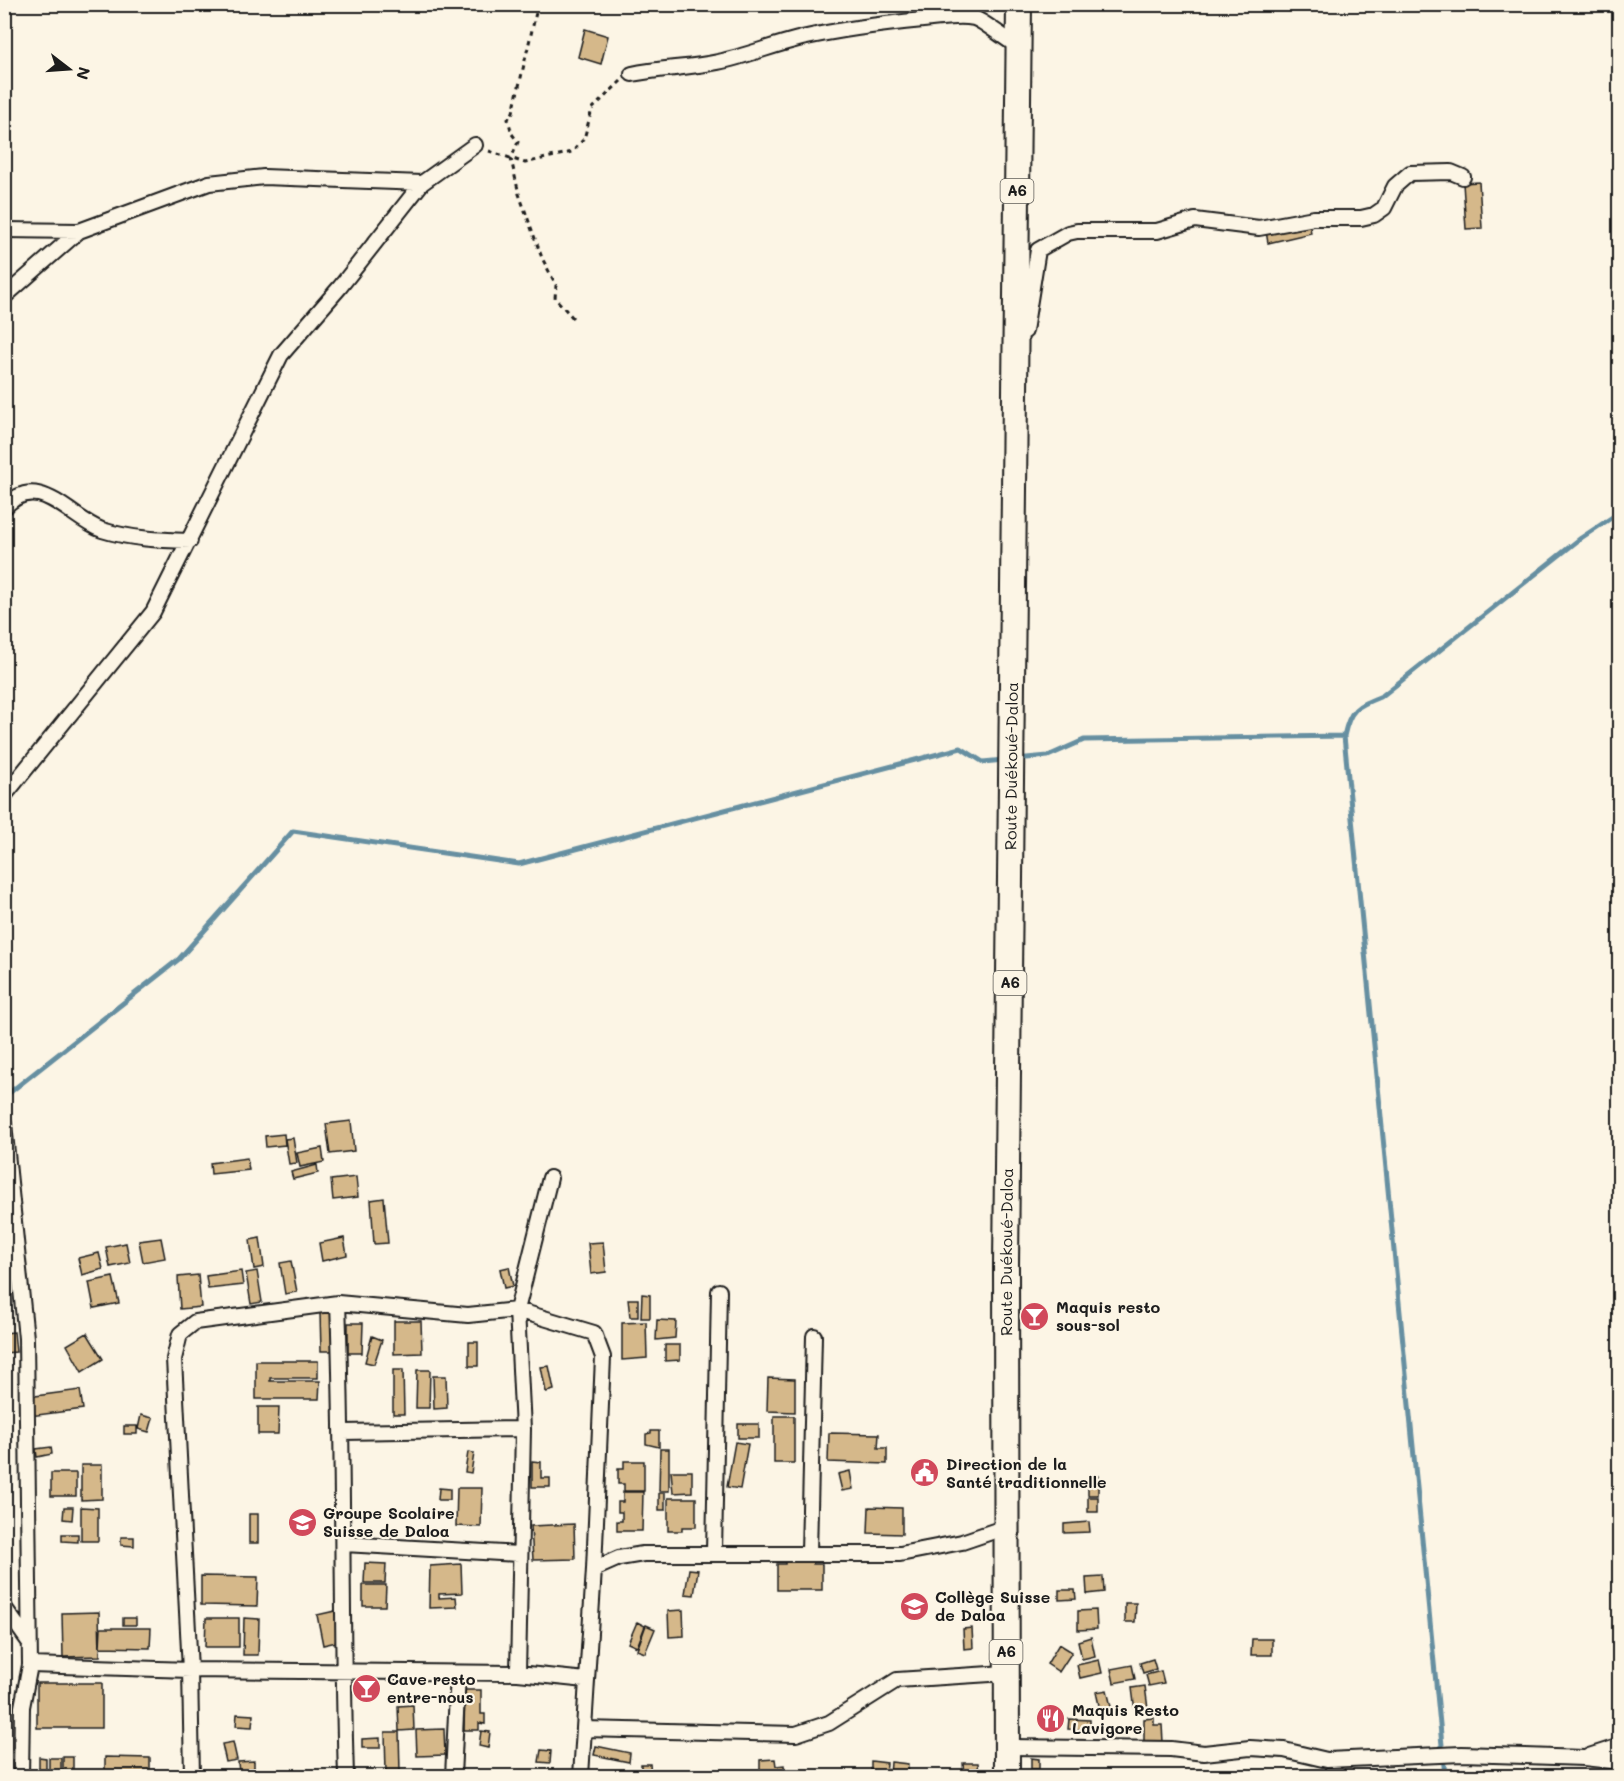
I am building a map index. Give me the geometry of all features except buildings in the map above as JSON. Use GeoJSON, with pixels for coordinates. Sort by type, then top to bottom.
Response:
{"type":"FeatureCollection","features":[{"type":"Feature","properties":{"kind":"highway","name":"Route Duékoué-Daloa"},"geometry":{"type":"LineString","coordinates":[[1005,1527],[1019,4]]}},
{"type":"Feature","properties":{"kind":"highway","name":"A6"},"geometry":{"type":"LineString","coordinates":[[1005,1527],[1006,1776]]}},
{"type":"Feature","properties":{"kind":"street"},"geometry":{"type":"LineString","coordinates":[[632,74],[663,67],[685,67],[718,62],[801,38],[866,26],[951,18],[972,17],[983,21],[993,32],[1019,47]]}},
{"type":"Feature","properties":{"kind":"street"},"geometry":{"type":"LineString","coordinates":[[4,796],[153,612],[280,355],[340,287],[422,183],[475,145]]}},
{"type":"Feature","properties":{"kind":"street"},"geometry":{"type":"LineString","coordinates":[[1017,378],[1038,250],[1068,233],[1157,231],[1195,220],[1259,228],[1314,218],[1361,218],[1374,215],[1384,208],[1395,186],[1410,173],[1451,172],[1463,177]]}},
{"type":"Feature","properties":{"kind":"street"},"geometry":{"type":"LineString","coordinates":[[4,230],[79,231],[209,183],[264,177],[422,183]]}},
{"type":"Feature","properties":{"kind":"street"},"geometry":{"type":"LineString","coordinates":[[4,297],[79,231]]}},
{"type":"Feature","properties":{"kind":"street"},"geometry":{"type":"LineString","coordinates":[[4,508],[14,497],[30,493],[54,501],[99,529],[136,539],[190,541]]}},
{"type":"Feature","properties":{"kind":"street"},"geometry":{"type":"LineString","coordinates":[[5,1125],[26,1338],[30,1665],[22,1707],[21,1776]]}},
{"type":"Feature","properties":{"kind":"street"},"geometry":{"type":"LineString","coordinates":[[518,1673],[523,1429],[516,1310],[550,1178]]}},
{"type":"Feature","properties":{"kind":"street"},"geometry":{"type":"LineString","coordinates":[[714,1553],[718,1291]]}},
{"type":"Feature","properties":{"kind":"street"},"geometry":{"type":"LineString","coordinates":[[338,1303],[343,1432],[343,1671],[346,1776]]}},
{"type":"Feature","properties":{"kind":"street"},"geometry":{"type":"LineString","coordinates":[[192,1776],[190,1670],[174,1359],[180,1334],[195,1322],[338,1303],[468,1315],[516,1310],[594,1333],[603,1357],[594,1569],[581,1776]]}},
{"type":"Feature","properties":{"kind":"street"},"geometry":{"type":"LineString","coordinates":[[808,1553],[814,1336]]}},
{"type":"Feature","properties":{"kind":"street"},"geometry":{"type":"LineString","coordinates":[[343,1432],[523,1429]]}},
{"type":"Feature","properties":{"kind":"street"},"geometry":{"type":"LineString","coordinates":[[594,1569],[619,1558],[643,1554],[900,1554],[962,1542],[1005,1527]]}},
{"type":"Feature","properties":{"kind":"street"},"geometry":{"type":"LineString","coordinates":[[344,1544],[519,1554]]}},
{"type":"Feature","properties":{"kind":"street"},"geometry":{"type":"LineString","coordinates":[[4,1607],[30,1643]]}},
{"type":"Feature","properties":{"kind":"street"},"geometry":{"type":"LineString","coordinates":[[30,1665],[190,1670],[518,1673],[586,1680]]}},
{"type":"Feature","properties":{"kind":"street"},"geometry":{"type":"LineString","coordinates":[[453,1776],[458,1673]]}},
{"type":"Feature","properties":{"kind":"street"},"geometry":{"type":"LineString","coordinates":[[584,1729],[796,1734],[829,1724],[897,1680],[1006,1673]]}},
{"type":"Feature","properties":{"kind":"street"},"geometry":{"type":"LineString","coordinates":[[1584,1758],[1620,1746]]}},
{"type":"Feature","properties":{"kind":"street"},"geometry":{"type":"LineString","coordinates":[[1006,1747],[1171,1749],[1204,1753],[1250,1748],[1284,1750],[1327,1760],[1462,1754],[1584,1758],[1620,1762]]}},
{"type":"Feature","properties":{"kind":"path"},"geometry":{"type":"LineString","coordinates":[[538,4],[513,112],[508,119],[512,134],[518,142],[511,159],[519,194],[542,258],[556,285],[555,298],[573,318]]}},
{"type":"Feature","properties":{"kind":"path"},"geometry":{"type":"LineString","coordinates":[[475,145],[525,163],[572,152],[584,139],[592,109],[617,83],[632,74]]}},
{"type":"Feature","properties":{"kind":"waterway"},"geometry":{"type":"LineString","coordinates":[[1445,1776],[1344,736],[1349,719],[1356,709],[1382,696],[1581,538],[1620,512]]}},
{"type":"Feature","properties":{"kind":"waterway"},"geometry":{"type":"LineString","coordinates":[[1016,759],[1048,756],[1084,740],[1344,736]]}},
{"type":"Feature","properties":{"kind":"waterway"},"geometry":{"type":"LineString","coordinates":[[4,1097],[179,959],[293,831],[519,864],[961,748],[983,762],[1004,760]]}},
{"type":"Feature","properties":{"kind":"place","name":"Maquis resto sous-sol"},"geometry":{"type":"Point","coordinates":[1035,1316]}},
{"type":"Feature","properties":{"kind":"place","name":"Direction de la Santé traditionnelle"},"geometry":{"type":"Point","coordinates":[925,1473]}},
{"type":"Feature","properties":{"kind":"place","name":"Groupe Scolaire Suisse de Daloa"},"geometry":{"type":"Point","coordinates":[302,1522]}},
{"type":"Feature","properties":{"kind":"place","name":"Collège Suisse de Daloa"},"geometry":{"type":"Point","coordinates":[914,1606]}},
{"type":"Feature","properties":{"kind":"place","name":"Cave resto entre-nous"},"geometry":{"type":"Point","coordinates":[366,1688]}},
{"type":"Feature","properties":{"kind":"place","name":"Maquis Resto Lavigore"},"geometry":{"type":"Point","coordinates":[1051,1719]}}]}
